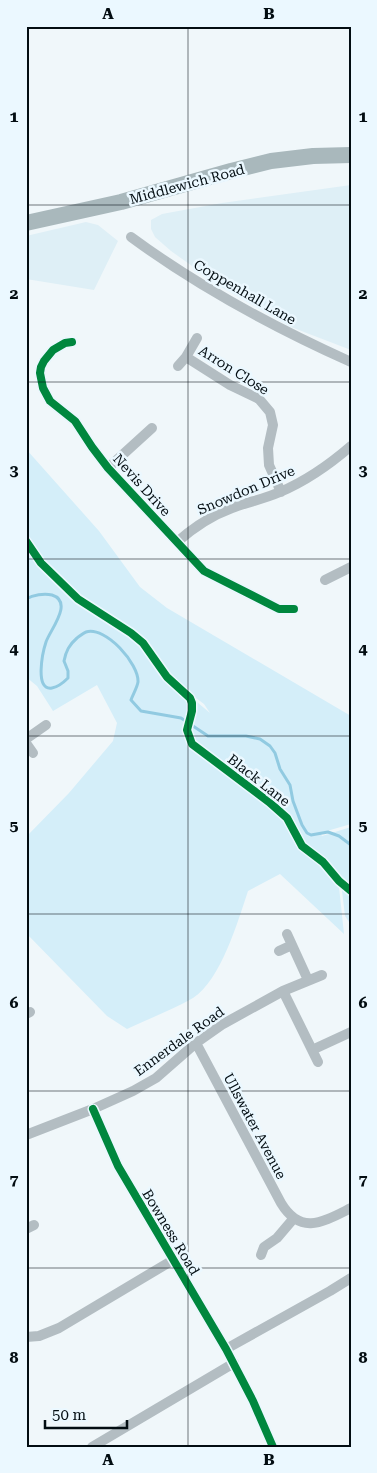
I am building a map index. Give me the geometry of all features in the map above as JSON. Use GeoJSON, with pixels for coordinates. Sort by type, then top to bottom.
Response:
{"type":"FeatureCollection","features":[{"type":"Feature","properties":{"kind":"highway","name":"Middlewich Road"},"geometry":{"type":"LineString","coordinates":[[26,223],[121,202],[231,170],[271,161],[313,156],[351,155]]}},
{"type":"Feature","properties":{"kind":"street","name":"Coppenhall Lane"},"geometry":{"type":"LineString","coordinates":[[131,237],[202,286],[259,318],[351,362]]}},
{"type":"Feature","properties":{"kind":"street","name":"Arron Close"},"geometry":{"type":"LineString","coordinates":[[178,366],[186,357],[197,338]]}},
{"type":"Feature","properties":{"kind":"street","name":"Nevis Drive"},"geometry":{"type":"LineString","coordinates":[[72,342],[53,350],[44,361],[40,373],[43,388],[50,402],[75,421],[108,468],[197,565],[211,576],[279,609],[294,609]]}},
{"type":"Feature","properties":{"kind":"street","name":"Arron Close"},"geometry":{"type":"LineString","coordinates":[[186,357],[230,385],[259,399],[266,406],[273,425],[268,448],[269,464],[281,492]]}},
{"type":"Feature","properties":{"kind":"street","name":"Nevis Drive"},"geometry":{"type":"LineString","coordinates":[[108,468],[152,428]]}},
{"type":"Feature","properties":{"kind":"street","name":"Snowdon Drive"},"geometry":{"type":"LineString","coordinates":[[177,542],[208,518],[233,507],[281,492],[323,469],[351,446]]}},
{"type":"Feature","properties":{"kind":"street"},"geometry":{"type":"LineString","coordinates":[[325,580],[351,567]]}},
{"type":"Feature","properties":{"kind":"street"},"geometry":{"type":"LineString","coordinates":[[26,739],[46,725]]}},
{"type":"Feature","properties":{"kind":"street"},"geometry":{"type":"LineString","coordinates":[[26,743],[32,753]]}},
{"type":"Feature","properties":{"kind":"street"},"geometry":{"type":"LineString","coordinates":[[287,934],[308,980]]}},
{"type":"Feature","properties":{"kind":"street"},"geometry":{"type":"LineString","coordinates":[[278,951],[292,945]]}},
{"type":"Feature","properties":{"kind":"street","name":"Ennerdale Road"},"geometry":{"type":"LineString","coordinates":[[93,1109],[156,1078],[196,1043],[223,1024],[283,991],[322,975]]}},
{"type":"Feature","properties":{"kind":"street"},"geometry":{"type":"LineString","coordinates":[[283,991],[318,1062]]}},
{"type":"Feature","properties":{"kind":"street"},"geometry":{"type":"LineString","coordinates":[[312,1050],[350,1033]]}},
{"type":"Feature","properties":{"kind":"street","name":"Ullswater Avenue"},"geometry":{"type":"LineString","coordinates":[[196,1043],[281,1203],[294,1218]]}},
{"type":"Feature","properties":{"kind":"street"},"geometry":{"type":"LineString","coordinates":[[26,1135],[93,1109]]}},
{"type":"Feature","properties":{"kind":"street","name":"Bowness Road"},"geometry":{"type":"LineString","coordinates":[[93,1109],[118,1166],[226,1349],[273,1447]]}},
{"type":"Feature","properties":{"kind":"street"},"geometry":{"type":"LineString","coordinates":[[261,1255],[264,1247],[277,1238],[294,1218],[308,1224],[316,1224],[351,1208]]}},
{"type":"Feature","properties":{"kind":"street"},"geometry":{"type":"LineString","coordinates":[[26,1337],[39,1336],[59,1328],[173,1260]]}},
{"type":"Feature","properties":{"kind":"street"},"geometry":{"type":"LineString","coordinates":[[226,1349],[330,1292],[351,1278]]}},
{"type":"Feature","properties":{"kind":"street"},"geometry":{"type":"LineString","coordinates":[[92,1447],[234,1364]]}},
{"type":"Feature","properties":{"kind":"shaded area"},"geometry":{"type":"Polygon","coordinates":[[[351,185],[351,350],[291,327],[223,288],[171,251],[155,237],[151,229],[151,220],[162,214],[222,203],[351,185]]]}},
{"type":"Feature","properties":{"kind":"shaded area"},"geometry":{"type":"Polygon","coordinates":[[[86,222],[98,225],[118,241],[94,290],[26,279],[26,236],[86,222]]]}},
{"type":"Feature","properties":{"kind":"shaded area"},"geometry":{"type":"Polygon","coordinates":[[[26,449],[99,531],[140,587],[167,608],[351,716],[351,824],[320,833],[322,836],[351,827],[351,925],[345,916],[340,874],[332,867],[339,887],[344,934],[280,874],[248,891],[234,933],[220,964],[212,978],[193,998],[127,1029],[107,1016],[26,933],[26,837],[69,793],[113,741],[117,723],[97,685],[53,711],[37,686],[26,677],[26,449]],[[165,675],[210,713],[204,704],[165,675]]]}},
{"type":"Feature","properties":{"kind":"waterway"},"geometry":{"type":"LineString","coordinates":[[26,599],[32,596],[49,594],[58,599],[61,604],[59,617],[46,642],[43,653],[41,677],[46,687],[56,687],[68,678],[68,671],[64,661],[68,648],[74,641],[86,632],[103,635],[120,648],[133,666],[138,682],[131,700],[141,711],[181,718],[208,736],[246,736],[260,739],[270,746],[275,753],[280,769],[290,785],[293,801],[307,833],[311,835],[328,832],[339,836],[351,845]]}},
{"type":"Feature","properties":{"kind":"cycle path"},"geometry":{"type":"LineString","coordinates":[[72,342],[65,343],[53,350],[41,367],[40,373],[43,388],[50,401],[75,421],[108,468],[204,571],[279,609],[294,609]]}},
{"type":"Feature","properties":{"kind":"cycle path","name":"Black Lane"},"geometry":{"type":"LineString","coordinates":[[26,541],[41,563],[78,599],[131,633],[143,643],[167,677],[190,698],[192,711],[187,730],[192,744],[269,802],[287,818],[302,846],[323,862],[339,881],[351,891]]}},
{"type":"Feature","properties":{"kind":"cycle path"},"geometry":{"type":"LineString","coordinates":[[93,1109],[118,1166],[226,1349],[253,1401],[273,1447]]}}]}
